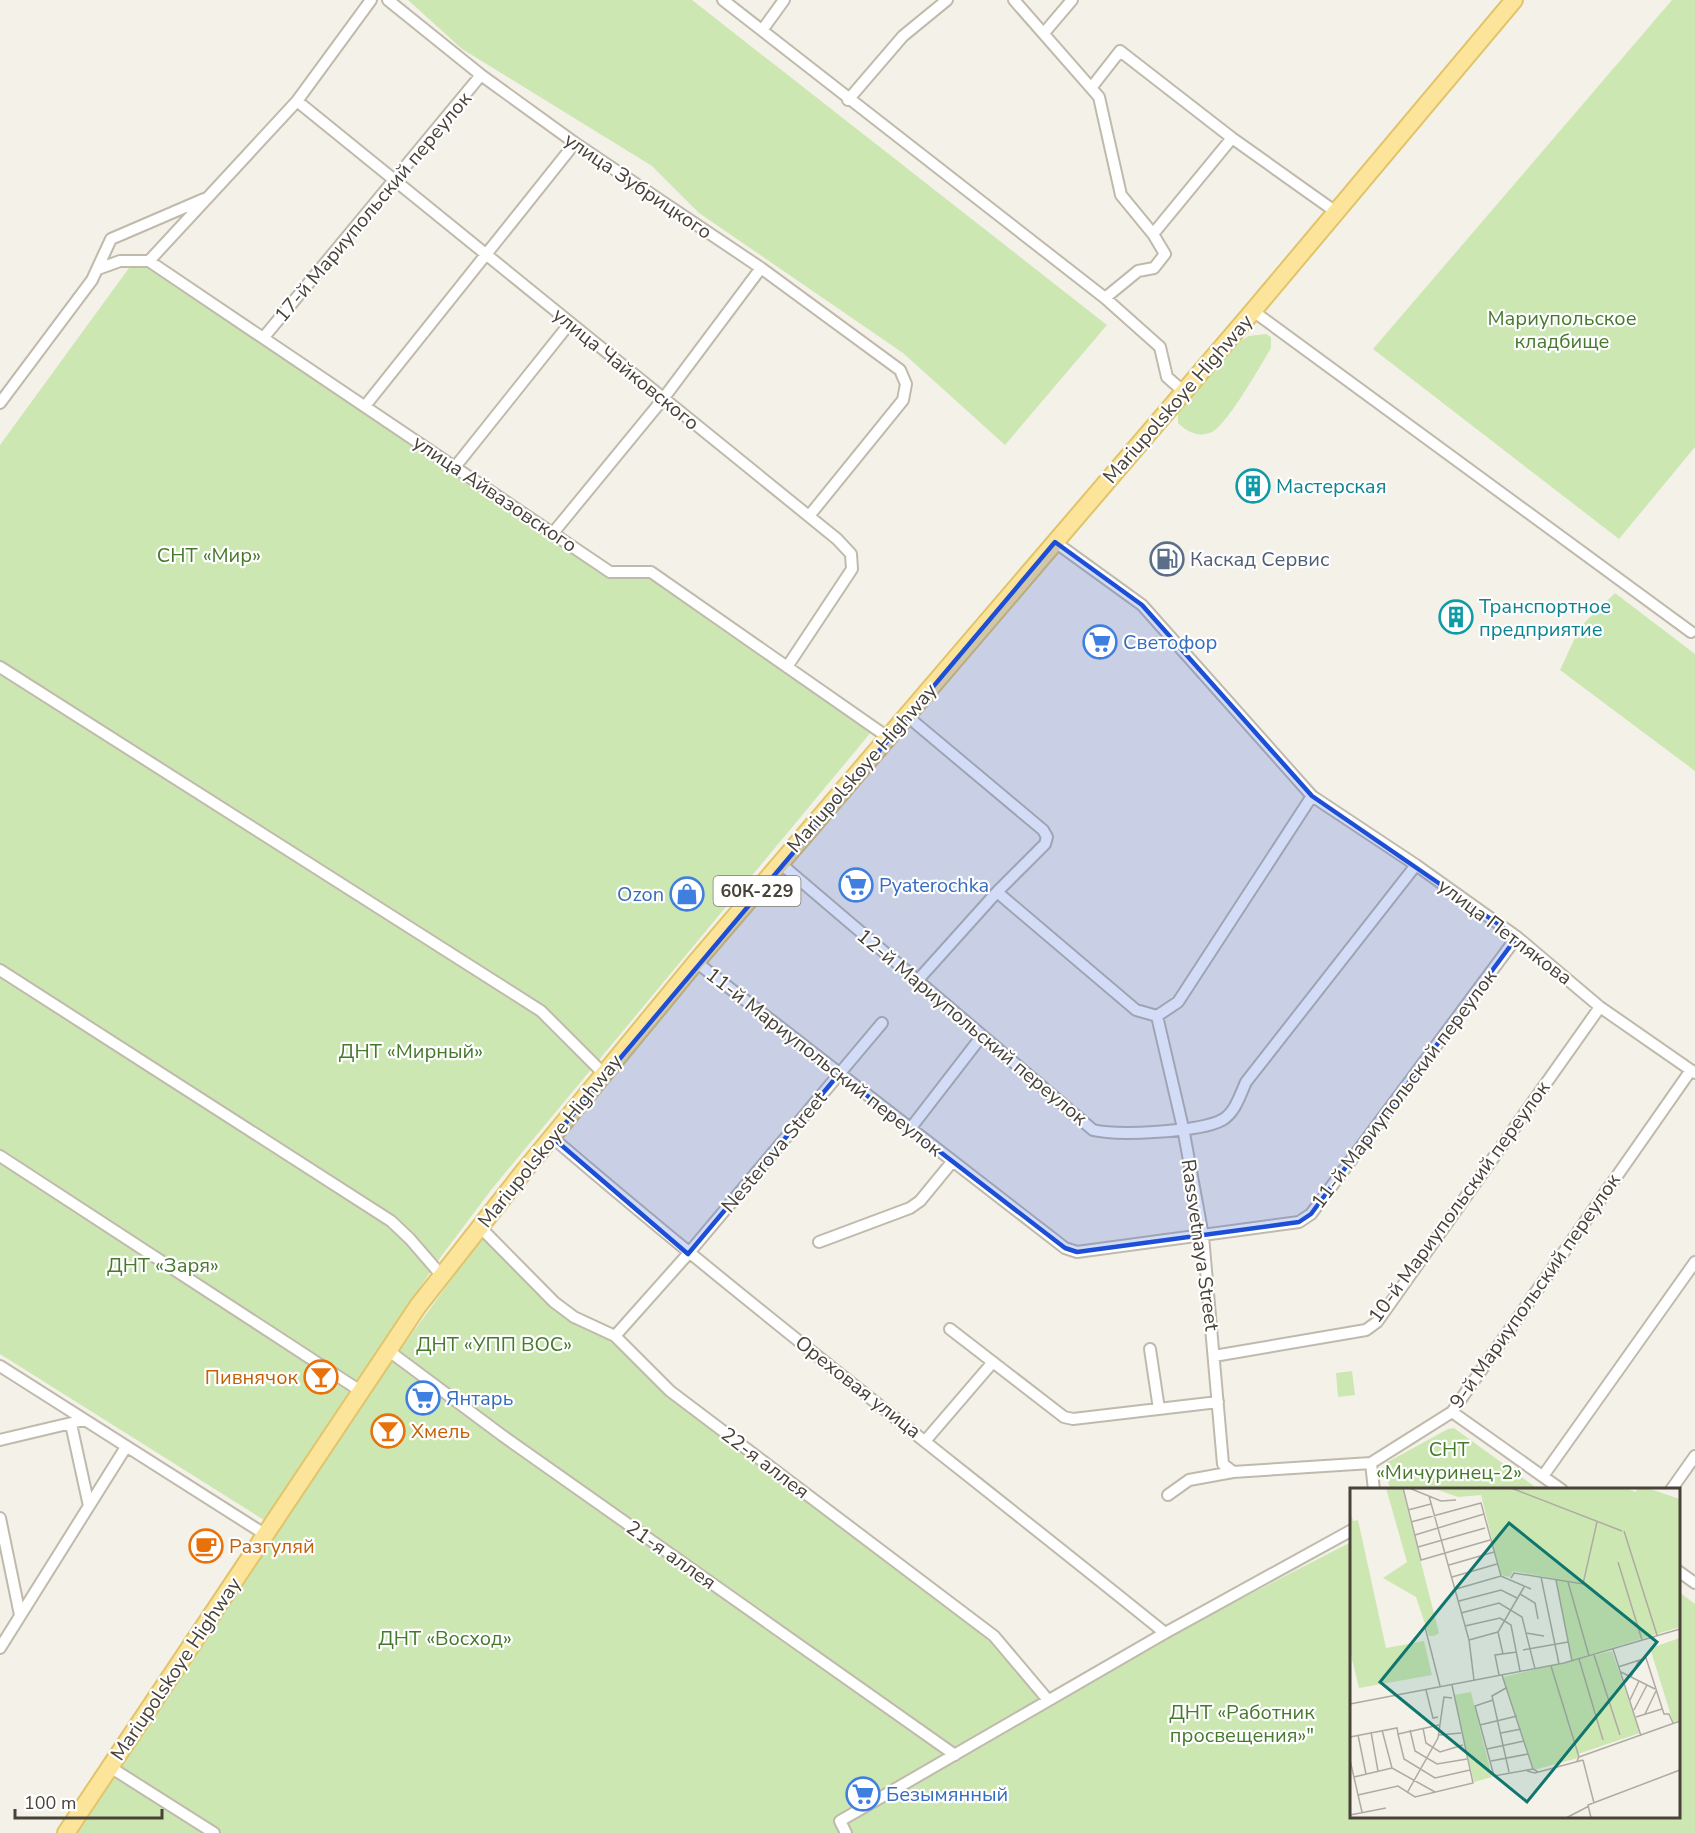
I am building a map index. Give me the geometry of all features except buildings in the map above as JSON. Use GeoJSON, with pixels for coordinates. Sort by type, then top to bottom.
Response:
{"type":"FeatureCollection","features":[{"type":"Feature","properties":{"kind":"main road","name":"Mariupolskoye Highway"},"geometry":{"type":"LineString","coordinates":[[66,1833],[115,1769],[266,1535],[389,1351],[480,1227],[696,962],[1184,392],[1514,0]]}},
{"type":"Feature","properties":{"kind":"street"},"geometry":{"type":"LineString","coordinates":[[98,269],[120,261],[149,261],[297,101],[371,0]]}},
{"type":"Feature","properties":{"kind":"street","name":"улица Зубрицкого"},"geometry":{"type":"LineString","coordinates":[[388,0],[481,75],[575,144],[761,268],[895,364],[906,384],[903,400],[809,516]]}},
{"type":"Feature","properties":{"kind":"street"},"geometry":{"type":"LineString","coordinates":[[723,0],[763,29],[848,100],[1105,298],[1160,347],[1167,377],[1184,392]]}},
{"type":"Feature","properties":{"kind":"street"},"geometry":{"type":"LineString","coordinates":[[763,29],[784,0]]}},
{"type":"Feature","properties":{"kind":"street"},"geometry":{"type":"LineString","coordinates":[[848,100],[903,36],[947,0]]}},
{"type":"Feature","properties":{"kind":"street"},"geometry":{"type":"LineString","coordinates":[[1014,0],[1099,97],[1121,195],[1166,254],[1154,268],[1138,271],[1105,298]]}},
{"type":"Feature","properties":{"kind":"street"},"geometry":{"type":"LineString","coordinates":[[1044,33],[1071,0]]}},
{"type":"Feature","properties":{"kind":"street"},"geometry":{"type":"LineString","coordinates":[[1091,88],[1120,51],[1232,138],[1336,212]]}},
{"type":"Feature","properties":{"kind":"street","name":"17-й Мариупольский переулок"},"geometry":{"type":"LineString","coordinates":[[264,338],[397,180],[481,75]]}},
{"type":"Feature","properties":{"kind":"street","name":"улица Чайковского"},"geometry":{"type":"LineString","coordinates":[[297,101],[809,516],[837,539],[850,554],[852,569],[787,667]]}},
{"type":"Feature","properties":{"kind":"street"},"geometry":{"type":"LineString","coordinates":[[1153,234],[1232,138]]}},
{"type":"Feature","properties":{"kind":"street"},"geometry":{"type":"LineString","coordinates":[[365,406],[575,144]]}},
{"type":"Feature","properties":{"kind":"street"},"geometry":{"type":"LineString","coordinates":[[0,403],[98,269],[111,239],[209,198]]}},
{"type":"Feature","properties":{"kind":"street","name":"улица Айвазовского"},"geometry":{"type":"LineString","coordinates":[[149,261],[610,572],[651,572],[889,738]]}},
{"type":"Feature","properties":{"kind":"street"},"geometry":{"type":"LineString","coordinates":[[553,533],[663,399],[761,268]]}},
{"type":"Feature","properties":{"kind":"street"},"geometry":{"type":"LineString","coordinates":[[1252,311],[1691,632]]}},
{"type":"Feature","properties":{"kind":"street"},"geometry":{"type":"LineString","coordinates":[[455,467],[570,323]]}},
{"type":"Feature","properties":{"kind":"street","name":"улица Петлякова"},"geometry":{"type":"LineString","coordinates":[[1055,542],[1142,605],[1312,796],[1416,865],[1517,937],[1600,1007],[1693,1072]]}},
{"type":"Feature","properties":{"kind":"street"},"geometry":{"type":"LineString","coordinates":[[0,667],[541,1011],[604,1074]]}},
{"type":"Feature","properties":{"kind":"street"},"geometry":{"type":"LineString","coordinates":[[907,716],[1043,830],[1047,837],[1045,844],[997,892],[917,981]]}},
{"type":"Feature","properties":{"kind":"street"},"geometry":{"type":"LineString","coordinates":[[997,892],[1136,1010],[1157,1016],[1178,1002],[1312,796]]}},
{"type":"Feature","properties":{"kind":"street","name":"12-й Мариупольский переулок"},"geometry":{"type":"LineString","coordinates":[[781,864],[981,1037],[1093,1130],[1109,1134],[1183,1128],[1221,1120],[1234,1108],[1246,1082],[1416,865]]}},
{"type":"Feature","properties":{"kind":"street","name":"11-й Мариупольский переулок"},"geometry":{"type":"LineString","coordinates":[[696,962],[952,1162],[1065,1248],[1077,1252],[1299,1222],[1311,1214],[1517,937]]}},
{"type":"Feature","properties":{"kind":"street"},"geometry":{"type":"LineString","coordinates":[[0,970],[391,1221],[442,1276]]}},
{"type":"Feature","properties":{"kind":"street","name":"10-й Мариупольский переулок"},"geometry":{"type":"LineString","coordinates":[[1214,1356],[1366,1330],[1377,1322],[1600,1007]]}},
{"type":"Feature","properties":{"kind":"street","name":"Rassvetnaya Street"},"geometry":{"type":"LineString","coordinates":[[1157,1016],[1183,1128],[1203,1236],[1223,1464],[1233,1472]]}},
{"type":"Feature","properties":{"kind":"street","name":"Nesterova Street"},"geometry":{"type":"LineString","coordinates":[[615,1336],[688,1254],[882,1023]]}},
{"type":"Feature","properties":{"kind":"street"},"geometry":{"type":"LineString","coordinates":[[910,1129],[981,1037]]}},
{"type":"Feature","properties":{"kind":"street","name":"9-й Мариупольский переулок"},"geometry":{"type":"LineString","coordinates":[[1168,1495],[1189,1480],[1233,1472],[1371,1463],[1452,1412],[1693,1072]]}},
{"type":"Feature","properties":{"kind":"street","name":"Ореховая улица"},"geometry":{"type":"LineString","coordinates":[[553,1137],[688,1254],[926,1440],[1165,1633]]}},
{"type":"Feature","properties":{"kind":"street"},"geometry":{"type":"LineString","coordinates":[[0,1156],[362,1392]]}},
{"type":"Feature","properties":{"kind":"street","name":"11-й Мариупольский переулок"},"geometry":{"type":"LineString","coordinates":[[819,1242],[910,1208],[920,1201],[952,1162]]}},
{"type":"Feature","properties":{"kind":"street","name":"22-я аллея"},"geometry":{"type":"LineString","coordinates":[[480,1227],[554,1302],[574,1317],[615,1336],[670,1391],[994,1636],[1048,1700]]}},
{"type":"Feature","properties":{"kind":"street"},"geometry":{"type":"LineString","coordinates":[[1543,1476],[1695,1262]]}},
{"type":"Feature","properties":{"kind":"street"},"geometry":{"type":"LineString","coordinates":[[950,1329],[1064,1417],[1073,1419],[1218,1402]]}},
{"type":"Feature","properties":{"kind":"street"},"geometry":{"type":"LineString","coordinates":[[1150,1349],[1160,1409]]}},
{"type":"Feature","properties":{"kind":"street","name":"21-я аллея"},"geometry":{"type":"LineString","coordinates":[[389,1351],[503,1436],[955,1755]]}},
{"type":"Feature","properties":{"kind":"street"},"geometry":{"type":"LineString","coordinates":[[926,1440],[993,1362]]}},
{"type":"Feature","properties":{"kind":"street"},"geometry":{"type":"LineString","coordinates":[[0,1366],[266,1535]]}},
{"type":"Feature","properties":{"kind":"street"},"geometry":{"type":"LineString","coordinates":[[1452,1412],[1559,1488]]}},
{"type":"Feature","properties":{"kind":"street"},"geometry":{"type":"LineString","coordinates":[[0,1440],[84,1420]]}},
{"type":"Feature","properties":{"kind":"street"},"geometry":{"type":"LineString","coordinates":[[70,1424],[89,1506]]}},
{"type":"Feature","properties":{"kind":"street"},"geometry":{"type":"LineString","coordinates":[[0,1648],[126,1447]]}},
{"type":"Feature","properties":{"kind":"street"},"geometry":{"type":"LineString","coordinates":[[1672,1488],[1695,1456]]}},
{"type":"Feature","properties":{"kind":"street"},"geometry":{"type":"LineString","coordinates":[[1371,1463],[1374,1488]]}},
{"type":"Feature","properties":{"kind":"street"},"geometry":{"type":"LineString","coordinates":[[0,1518],[20,1615]]}},
{"type":"Feature","properties":{"kind":"street"},"geometry":{"type":"LineString","coordinates":[[846,1833],[840,1821],[1165,1633],[1350,1531]]}},
{"type":"Feature","properties":{"kind":"street"},"geometry":{"type":"LineString","coordinates":[[1680,1573],[1695,1583]]}},
{"type":"Feature","properties":{"kind":"street"},"geometry":{"type":"LineString","coordinates":[[115,1769],[214,1833]]}},
{"type":"Feature","properties":{"kind":"highlighted area"},"geometry":{"type":"Polygon","coordinates":[[[1055,542],[1142,605],[1312,796],[1517,937],[1311,1214],[1299,1222],[1077,1252],[1065,1248],[839,1074],[688,1254],[553,1138],[1055,542]]]}},
{"type":"Feature","properties":{"kind":"green space"},"geometry":{"type":"Polygon","coordinates":[[[408,0],[692,0],[1107,325],[1005,445],[903,353],[699,213],[652,166],[462,49],[408,0]]]}},
{"type":"Feature","properties":{"kind":"green space","name":"Мариупольское кладбище"},"geometry":{"type":"Polygon","coordinates":[[[1672,0],[1695,0],[1695,447],[1619,539],[1373,349],[1672,0]]]}},
{"type":"Feature","properties":{"kind":"green space"},"geometry":{"type":"Polygon","coordinates":[[[137,257],[610,573],[651,573],[872,731],[491,1190],[437,1262],[264,1520],[0,1354],[0,445],[137,257]]]}},
{"type":"Feature","properties":{"kind":"green space"},"geometry":{"type":"Polygon","coordinates":[[[1266,334],[1271,337],[1271,348],[1243,394],[1218,427],[1207,434],[1198,434],[1185,429],[1178,423],[1178,413],[1238,342],[1249,336],[1266,334]]]}},
{"type":"Feature","properties":{"kind":"green space"},"geometry":{"type":"Polygon","coordinates":[[[1615,593],[1695,654],[1695,771],[1560,670],[1580,627],[1615,593]]]}},
{"type":"Feature","properties":{"kind":"green space"},"geometry":{"type":"Polygon","coordinates":[[[486,1232],[554,1302],[612,1340],[670,1391],[994,1636],[1053,1702],[1163,1639],[1350,1543],[1350,1818],[1680,1818],[1680,1593],[1695,1604],[1695,1833],[78,1833],[392,1361],[486,1232]]]}},
{"type":"Feature","properties":{"kind":"green space"},"geometry":{"type":"Polygon","coordinates":[[[1352,1371],[1355,1395],[1338,1397],[1336,1373],[1352,1371]]]}},
{"type":"Feature","properties":{"kind":"green space","name":"СНТ «Мичуринец-2»"},"geometry":{"type":"Polygon","coordinates":[[[1454,1428],[1537,1488],[1390,1488],[1384,1464],[1448,1429],[1454,1428]]]}},
{"type":"Feature","properties":{"kind":"place","name":"Мастерская"},"geometry":{"type":"Point","coordinates":[1253,486]}},
{"type":"Feature","properties":{"kind":"place","name":"Каскад Сервис"},"geometry":{"type":"Point","coordinates":[1167,559]}},
{"type":"Feature","properties":{"kind":"place","name":"Транспортное предприятие"},"geometry":{"type":"Point","coordinates":[1456,617]}},
{"type":"Feature","properties":{"kind":"place","name":"Светофор"},"geometry":{"type":"Point","coordinates":[1100,642]}},
{"type":"Feature","properties":{"kind":"place","name":"Pyaterochka"},"geometry":{"type":"Point","coordinates":[856,885]}},
{"type":"Feature","properties":{"kind":"place","name":"Ozon"},"geometry":{"type":"Point","coordinates":[687,894]}},
{"type":"Feature","properties":{"kind":"place","name":"Пивнячок"},"geometry":{"type":"Point","coordinates":[321,1377]}},
{"type":"Feature","properties":{"kind":"place","name":"Янтарь"},"geometry":{"type":"Point","coordinates":[423,1398]}},
{"type":"Feature","properties":{"kind":"place","name":"Хмель"},"geometry":{"type":"Point","coordinates":[388,1431]}},
{"type":"Feature","properties":{"kind":"place","name":"Разгуляй"},"geometry":{"type":"Point","coordinates":[206,1546]}},
{"type":"Feature","properties":{"kind":"place","name":"Безымянный"},"geometry":{"type":"Point","coordinates":[863,1794]}},
{"type":"Feature","properties":{"kind":"park label","name":"СНТ «Мир»"},"geometry":{"type":"Point","coordinates":[209,555]}},
{"type":"Feature","properties":{"kind":"park label","name":"ДНТ «Мирный»"},"geometry":{"type":"Point","coordinates":[411,1051]}},
{"type":"Feature","properties":{"kind":"park label","name":"ДНТ «Заря»"},"geometry":{"type":"Point","coordinates":[163,1265]}},
{"type":"Feature","properties":{"kind":"park label","name":"ДНТ «УПП ВОС»"},"geometry":{"type":"Point","coordinates":[494,1344]}},
{"type":"Feature","properties":{"kind":"park label","name":"ДНТ «Восход»"},"geometry":{"type":"Point","coordinates":[445,1638]}},
{"type":"Feature","properties":{"kind":"park label","name":"ДНТ «Работник просвещения»\""},"geometry":{"type":"Point","coordinates":[1242,1724]}}]}
